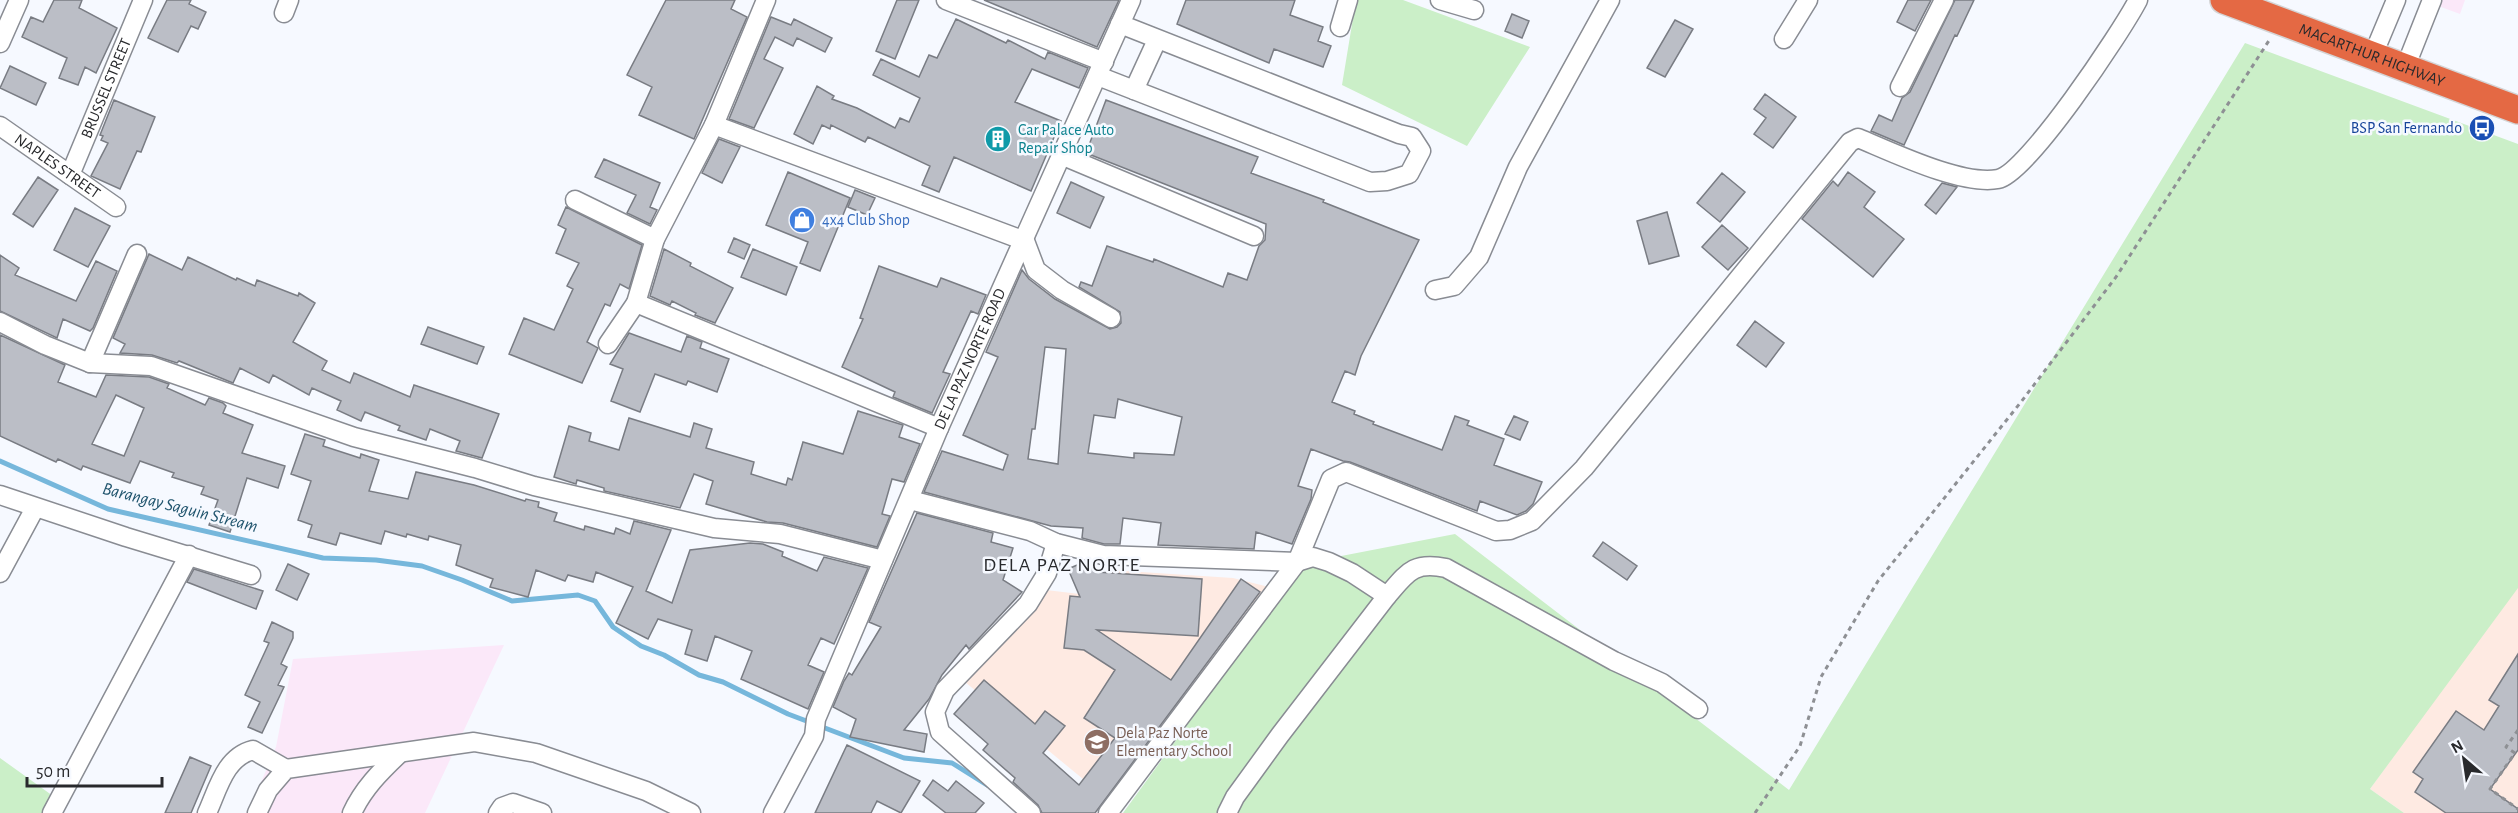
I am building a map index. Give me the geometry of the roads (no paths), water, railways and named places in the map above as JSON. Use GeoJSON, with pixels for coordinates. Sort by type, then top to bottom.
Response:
{"type":"FeatureCollection","features":[{"type":"Feature","properties":{"kind":"highway","name":"MACARTHUR HIGHWAY"},"geometry":{"type":"LineString","coordinates":[[2224,0],[2518,110]]}},
{"type":"Feature","properties":{"kind":"street"},"geometry":{"type":"LineString","coordinates":[[0,43],[19,0]]}},
{"type":"Feature","properties":{"kind":"street","name":"BRUSSEL STREET"},"geometry":{"type":"LineString","coordinates":[[70,175],[143,0]]}},
{"type":"Feature","properties":{"kind":"street"},"geometry":{"type":"LineString","coordinates":[[608,344],[636,303],[655,239],[714,125],[766,0]]}},
{"type":"Feature","properties":{"kind":"street"},"geometry":{"type":"LineString","coordinates":[[946,0],[1101,69],[1134,90],[1370,182],[1387,181],[1409,174],[1421,151],[1412,136],[1399,134],[1120,24]]}},
{"type":"Feature","properties":{"kind":"street","name":"DE LA PAZ NORTE ROAD"},"geometry":{"type":"LineString","coordinates":[[773,813],[815,727],[939,428],[1025,241],[1131,0]]}},
{"type":"Feature","properties":{"kind":"street"},"geometry":{"type":"LineString","coordinates":[[1340,27],[1348,0]]}},
{"type":"Feature","properties":{"kind":"street"},"geometry":{"type":"LineString","coordinates":[[1440,0],[1474,10]]}},
{"type":"Feature","properties":{"kind":"street"},"geometry":{"type":"LineString","coordinates":[[1436,290],[1454,286],[1479,257],[1518,167],[1610,0]]}},
{"type":"Feature","properties":{"kind":"street"},"geometry":{"type":"LineString","coordinates":[[1784,39],[1808,0]]}},
{"type":"Feature","properties":{"kind":"street"},"geometry":{"type":"LineString","coordinates":[[1900,87],[1944,0]]}},
{"type":"Feature","properties":{"kind":"street"},"geometry":{"type":"LineString","coordinates":[[1108,813],[1297,562],[1331,479],[1346,472],[1496,531],[1510,530],[1532,521],[1584,468],[1850,142],[1858,138],[1908,159],[1977,179],[1999,179],[2012,173],[2037,147],[2080,88],[2138,0]]}},
{"type":"Feature","properties":{"kind":"street"},"geometry":{"type":"LineString","coordinates":[[2373,55],[2396,0]]}},
{"type":"Feature","properties":{"kind":"street"},"geometry":{"type":"LineString","coordinates":[[2404,68],[2432,0]]}},
{"type":"Feature","properties":{"kind":"street"},"geometry":{"type":"LineString","coordinates":[[1134,90],[1157,40]]}},
{"type":"Feature","properties":{"kind":"street"},"geometry":{"type":"LineString","coordinates":[[714,125],[1025,241],[1036,270],[1062,290],[1111,318]]}},
{"type":"Feature","properties":{"kind":"street","name":"NAPLES STREET"},"geometry":{"type":"LineString","coordinates":[[0,126],[116,207]]}},
{"type":"Feature","properties":{"kind":"street"},"geometry":{"type":"LineString","coordinates":[[1062,155],[1254,236]]}},
{"type":"Feature","properties":{"kind":"street"},"geometry":{"type":"LineString","coordinates":[[575,200],[655,239]]}},
{"type":"Feature","properties":{"kind":"street"},"geometry":{"type":"LineString","coordinates":[[90,363],[137,254]]}},
{"type":"Feature","properties":{"kind":"street"},"geometry":{"type":"LineString","coordinates":[[636,303],[939,428]]}},
{"type":"Feature","properties":{"kind":"street"},"geometry":{"type":"LineString","coordinates":[[0,322],[45,345],[90,363],[151,366],[354,437],[475,468],[534,486],[714,528],[780,534],[883,560]]}},
{"type":"Feature","properties":{"kind":"street"},"geometry":{"type":"LineString","coordinates":[[0,495],[251,575]]}},
{"type":"Feature","properties":{"kind":"street"},"geometry":{"type":"LineString","coordinates":[[910,500],[1030,531],[1056,543],[1103,555],[1297,562],[1313,557],[1352,573],[1387,596]]}},
{"type":"Feature","properties":{"kind":"street"},"geometry":{"type":"LineString","coordinates":[[0,573],[35,508]]}},
{"type":"Feature","properties":{"kind":"street"},"geometry":{"type":"LineString","coordinates":[[1031,813],[940,732],[935,712],[945,690],[1028,604],[1047,573],[1056,543]]}},
{"type":"Feature","properties":{"kind":"street"},"geometry":{"type":"LineString","coordinates":[[52,813],[189,555]]}},
{"type":"Feature","properties":{"kind":"street"},"geometry":{"type":"LineString","coordinates":[[1227,813],[1235,797],[1280,735],[1387,596],[1410,569],[1423,565],[1446,568],[1614,661],[1662,683],[1698,709]]}},
{"type":"Feature","properties":{"kind":"street"},"geometry":{"type":"LineString","coordinates":[[207,813],[231,762],[242,753],[253,750],[286,769],[474,742],[536,753],[646,791],[691,813]]}},
{"type":"Feature","properties":{"kind":"street"},"geometry":{"type":"LineString","coordinates":[[352,813],[363,792],[399,754]]}},
{"type":"Feature","properties":{"kind":"street"},"geometry":{"type":"LineString","coordinates":[[257,813],[268,790],[286,769]]}},
{"type":"Feature","properties":{"kind":"street"},"geometry":{"type":"LineString","coordinates":[[498,813],[502,807],[513,803],[542,813]]}},
{"type":"Feature","properties":{"kind":"waterway","name":"Barangay Saguin Stream"},"geometry":{"type":"LineString","coordinates":[[0,461],[108,509],[323,558],[376,560],[422,566],[512,601],[578,595],[595,601],[613,627],[641,646],[664,655],[699,675],[723,682],[788,714],[904,758],[952,763],[987,785]]}},
{"type":"Feature","properties":{"kind":"place","name":"BSP San Fernando"},"geometry":{"type":"Point","coordinates":[2482,128]}},
{"type":"Feature","properties":{"kind":"place","name":"Car Palace Auto Repair Shop"},"geometry":{"type":"Point","coordinates":[998,139]}},
{"type":"Feature","properties":{"kind":"place","name":"4x4 Club Shop"},"geometry":{"type":"Point","coordinates":[802,220]}},
{"type":"Feature","properties":{"kind":"place","name":"Dela Paz Norte Elementary School"},"geometry":{"type":"Point","coordinates":[1097,742]}},
{"type":"Feature","properties":{"kind":"district","name":"DELA PAZ NORTE"},"geometry":{"type":"Point","coordinates":[1062,565]}}]}
